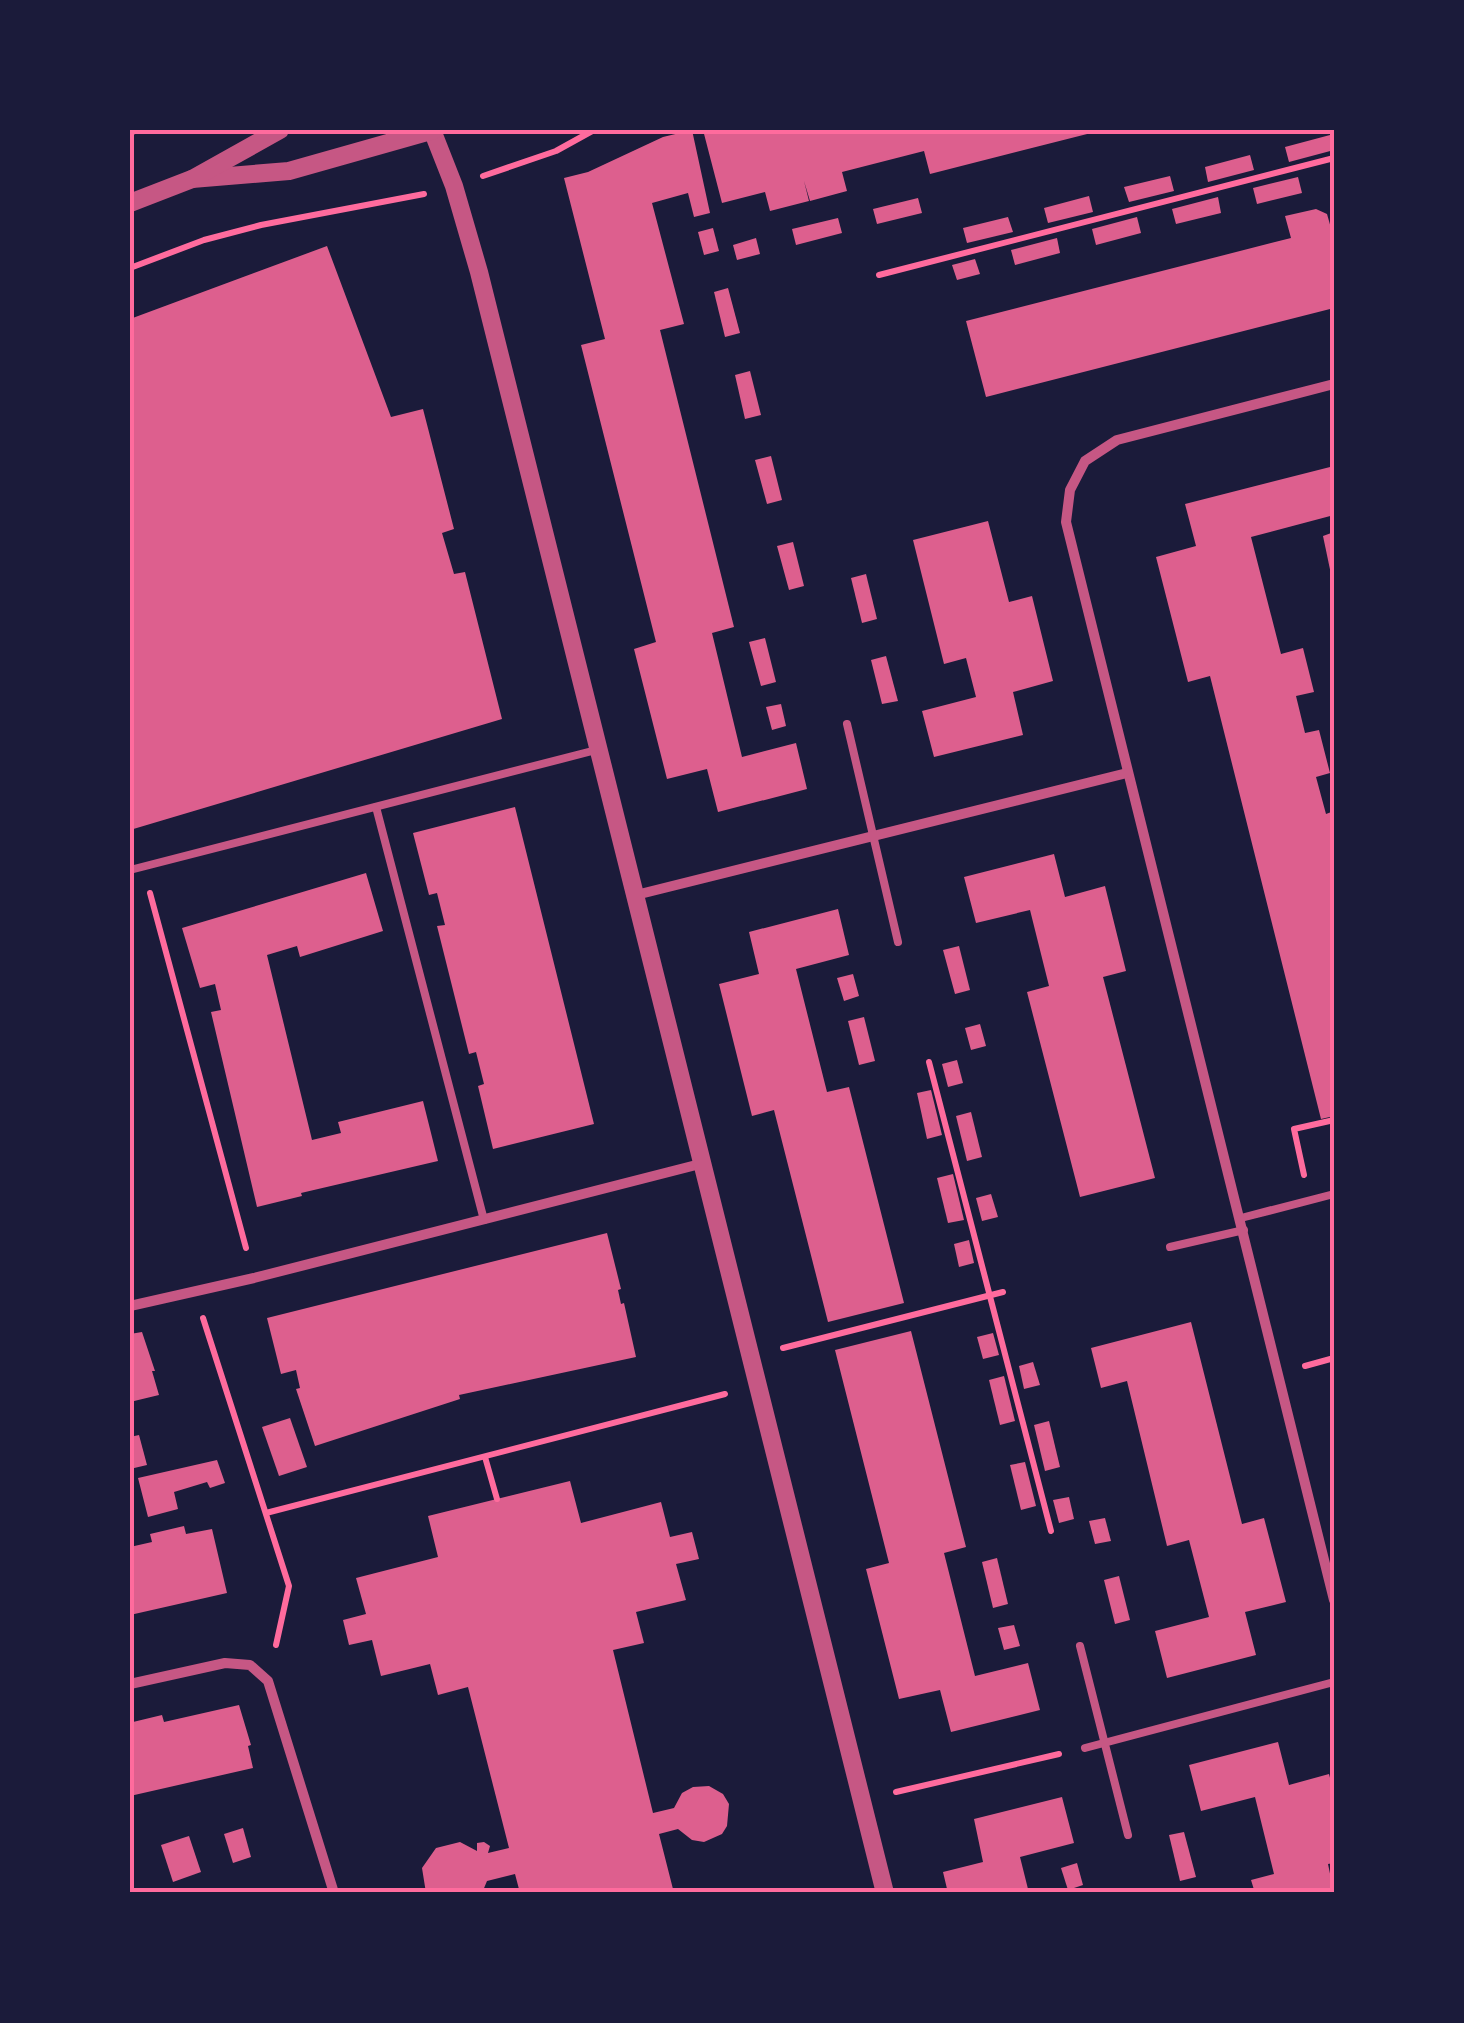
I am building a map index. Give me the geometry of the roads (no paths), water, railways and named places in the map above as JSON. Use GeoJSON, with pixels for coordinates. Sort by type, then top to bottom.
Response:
{"type":"FeatureCollection","features":[{"type":"Feature","properties":{"kind":"street"},"geometry":{"type":"LineString","coordinates":[[130,203],[192,179],[280,130]]}},
{"type":"Feature","properties":{"kind":"street"},"geometry":{"type":"LineString","coordinates":[[192,179],[289,171],[433,130],[454,186],[484,291],[885,1893]]}},
{"type":"Feature","properties":{"kind":"street"},"geometry":{"type":"LineString","coordinates":[[1334,384],[1117,440],[1085,461],[1070,490],[1066,522],[1334,1600]]}},
{"type":"Feature","properties":{"kind":"street"},"geometry":{"type":"LineString","coordinates":[[636,895],[1128,773]]}},
{"type":"Feature","properties":{"kind":"street"},"geometry":{"type":"LineString","coordinates":[[130,1306],[704,1163]]}},
{"type":"Feature","properties":{"kind":"street"},"geometry":{"type":"LineString","coordinates":[[130,1684],[225,1663],[250,1664],[268,1681],[334,1893]]}},
{"type":"Feature","properties":{"kind":"lane"},"geometry":{"type":"LineString","coordinates":[[846,724],[898,942]]}},
{"type":"Feature","properties":{"kind":"lane"},"geometry":{"type":"LineString","coordinates":[[130,870],[600,749]]}},
{"type":"Feature","properties":{"kind":"lane"},"geometry":{"type":"LineString","coordinates":[[376,807],[484,1220]]}},
{"type":"Feature","properties":{"kind":"lane"},"geometry":{"type":"LineString","coordinates":[[1170,1246],[1334,1194]]}},
{"type":"Feature","properties":{"kind":"lane"},"geometry":{"type":"LineString","coordinates":[[1080,1646],[1128,1835]]}},
{"type":"Feature","properties":{"kind":"lane"},"geometry":{"type":"LineString","coordinates":[[1085,1748],[1334,1682]]}}]}
